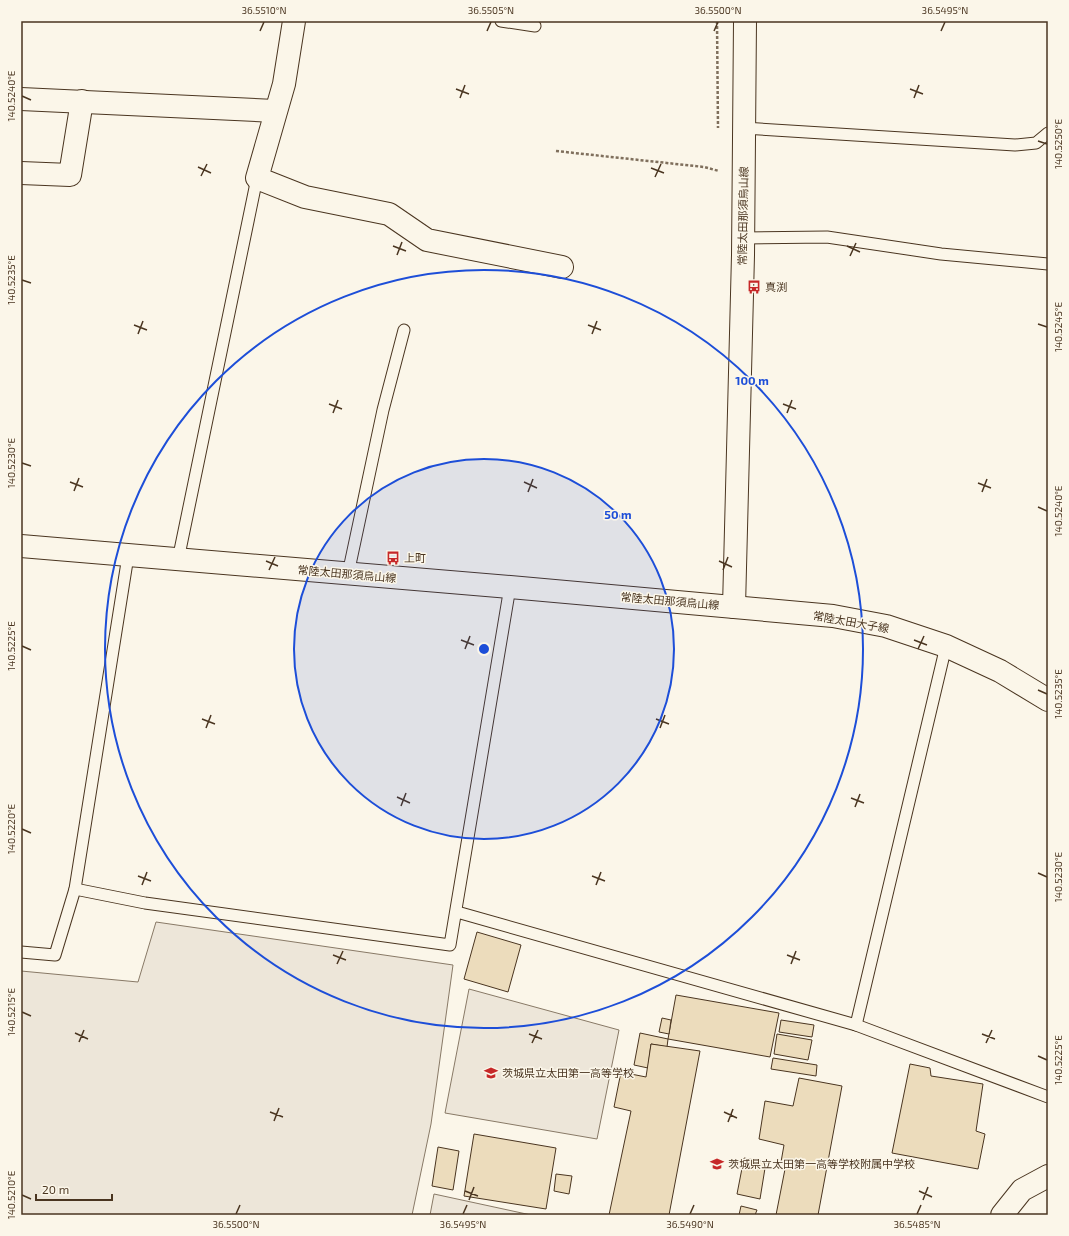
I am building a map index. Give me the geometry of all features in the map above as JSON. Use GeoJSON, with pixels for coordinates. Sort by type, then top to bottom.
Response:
{"type":"FeatureCollection","features":[{"type":"Feature","properties":{"kind":"main road"},"geometry":{"type":"LineString","coordinates":[[294,21],[284,84],[275,111],[258,178],[305,197],[389,214],[427,240],[562,267]]}},
{"type":"Feature","properties":{"kind":"main road","name":"常陸太田那須烏山線"},"geometry":{"type":"LineString","coordinates":[[21,546],[734,607],[743,238],[745,21]]}},
{"type":"Feature","properties":{"kind":"main road"},"geometry":{"type":"LineString","coordinates":[[21,98],[275,111]]}},
{"type":"Feature","properties":{"kind":"main road"},"geometry":{"type":"LineString","coordinates":[[21,173],[70,175],[82,101]]}},
{"type":"Feature","properties":{"kind":"main road","name":"常陸太田大子線"},"geometry":{"type":"LineString","coordinates":[[734,607],[833,616],[878,624],[946,646],[1000,671],[1048,700]]}},
{"type":"Feature","properties":{"kind":"main road"},"geometry":{"type":"LineString","coordinates":[[1002,1215],[1022,1190],[1048,1176]]}},
{"type":"Feature","properties":{"kind":"lane"},"geometry":{"type":"LineString","coordinates":[[501,21],[535,26]]}},
{"type":"Feature","properties":{"kind":"lane"},"geometry":{"type":"LineString","coordinates":[[743,128],[1015,145],[1036,143],[1048,133]]}},
{"type":"Feature","properties":{"kind":"lane"},"geometry":{"type":"LineString","coordinates":[[178,560],[258,178]]}},
{"type":"Feature","properties":{"kind":"lane"},"geometry":{"type":"LineString","coordinates":[[743,238],[826,237],[941,254],[1048,264]]}},
{"type":"Feature","properties":{"kind":"lane"},"geometry":{"type":"LineString","coordinates":[[348,574],[383,410],[404,330]]}},
{"type":"Feature","properties":{"kind":"lane"},"geometry":{"type":"LineString","coordinates":[[21,952],[55,955],[75,889],[128,556]]}},
{"type":"Feature","properties":{"kind":"lane"},"geometry":{"type":"LineString","coordinates":[[75,889],[145,903],[450,946],[457,912],[510,587]]}},
{"type":"Feature","properties":{"kind":"lane"},"geometry":{"type":"LineString","coordinates":[[856,1025],[946,646]]}},
{"type":"Feature","properties":{"kind":"lane"},"geometry":{"type":"LineString","coordinates":[[457,912],[856,1025],[1048,1097]]}},
{"type":"Feature","properties":{"kind":"path"},"geometry":{"type":"LineString","coordinates":[[556,151],[704,167],[719,171]]}},
{"type":"Feature","properties":{"kind":"shaded area"},"geometry":{"type":"Polygon","coordinates":[[[156,922],[453,965],[431,1124],[412,1215],[21,1215],[21,971],[138,982],[156,922]]]}},
{"type":"Feature","properties":{"kind":"shaded area"},"geometry":{"type":"Polygon","coordinates":[[[469,989],[619,1030],[597,1139],[445,1113],[469,989]]]}},
{"type":"Feature","properties":{"kind":"shaded area"},"geometry":{"type":"Polygon","coordinates":[[[434,1194],[531,1215],[430,1215],[434,1194]]]}},
{"type":"Feature","properties":{"kind":"building"},"geometry":{"type":"Polygon","coordinates":[[[477,932],[521,945],[508,992],[464,979],[477,932]]]}},
{"type":"Feature","properties":{"kind":"building"},"geometry":{"type":"Polygon","coordinates":[[[676,995],[779,1013],[770,1057],[668,1039],[676,995]]]}},
{"type":"Feature","properties":{"kind":"building"},"geometry":{"type":"Polygon","coordinates":[[[662,1018],[671,1020],[669,1034],[659,1032],[662,1018]]]}},
{"type":"Feature","properties":{"kind":"building"},"geometry":{"type":"Polygon","coordinates":[[[781,1020],[814,1025],[812,1037],[779,1032],[781,1020]]]}},
{"type":"Feature","properties":{"kind":"building"},"geometry":{"type":"Polygon","coordinates":[[[640,1033],[668,1039],[667,1047],[651,1044],[648,1068],[634,1065],[640,1033]]]}},
{"type":"Feature","properties":{"kind":"building"},"geometry":{"type":"Polygon","coordinates":[[[777,1034],[812,1040],[808,1060],[774,1054],[777,1034]]]}},
{"type":"Feature","properties":{"kind":"building"},"geometry":{"type":"Polygon","coordinates":[[[651,1044],[700,1051],[669,1215],[609,1215],[631,1111],[614,1107],[621,1072],[646,1077],[651,1044]]]}},
{"type":"Feature","properties":{"kind":"building"},"geometry":{"type":"Polygon","coordinates":[[[773,1058],[817,1065],[816,1076],[771,1069],[773,1058]]]}},
{"type":"Feature","properties":{"kind":"building"},"geometry":{"type":"Polygon","coordinates":[[[910,1064],[930,1068],[931,1076],[983,1084],[976,1131],[985,1134],[978,1169],[892,1153],[910,1064]]]}},
{"type":"Feature","properties":{"kind":"building"},"geometry":{"type":"Polygon","coordinates":[[[799,1078],[842,1086],[818,1215],[776,1215],[786,1164],[781,1162],[784,1145],[759,1139],[765,1101],[793,1106],[799,1078]]]}},
{"type":"Feature","properties":{"kind":"building"},"geometry":{"type":"Polygon","coordinates":[[[474,1134],[556,1148],[546,1209],[464,1196],[474,1134]]]}},
{"type":"Feature","properties":{"kind":"building"},"geometry":{"type":"Polygon","coordinates":[[[438,1147],[459,1151],[453,1190],[432,1186],[438,1147]]]}},
{"type":"Feature","properties":{"kind":"building"},"geometry":{"type":"Polygon","coordinates":[[[744,1158],[766,1162],[760,1199],[737,1194],[744,1158]]]}},
{"type":"Feature","properties":{"kind":"building"},"geometry":{"type":"Polygon","coordinates":[[[556,1174],[572,1176],[569,1194],[554,1191],[556,1174]]]}},
{"type":"Feature","properties":{"kind":"building"},"geometry":{"type":"Polygon","coordinates":[[[741,1206],[757,1210],[755,1215],[739,1215],[741,1206]]]}},
{"type":"Feature","properties":{"kind":"place","name":"真渕"},"geometry":{"type":"Point","coordinates":[754,287]}},
{"type":"Feature","properties":{"kind":"place","name":"上町"},"geometry":{"type":"Point","coordinates":[393,558]}},
{"type":"Feature","properties":{"kind":"place","name":"茨城県立太田第一高等学校"},"geometry":{"type":"Point","coordinates":[491,1073]}},
{"type":"Feature","properties":{"kind":"place","name":"茨城県立太田第一高等学校附属中学校"},"geometry":{"type":"Point","coordinates":[717,1164]}}]}
